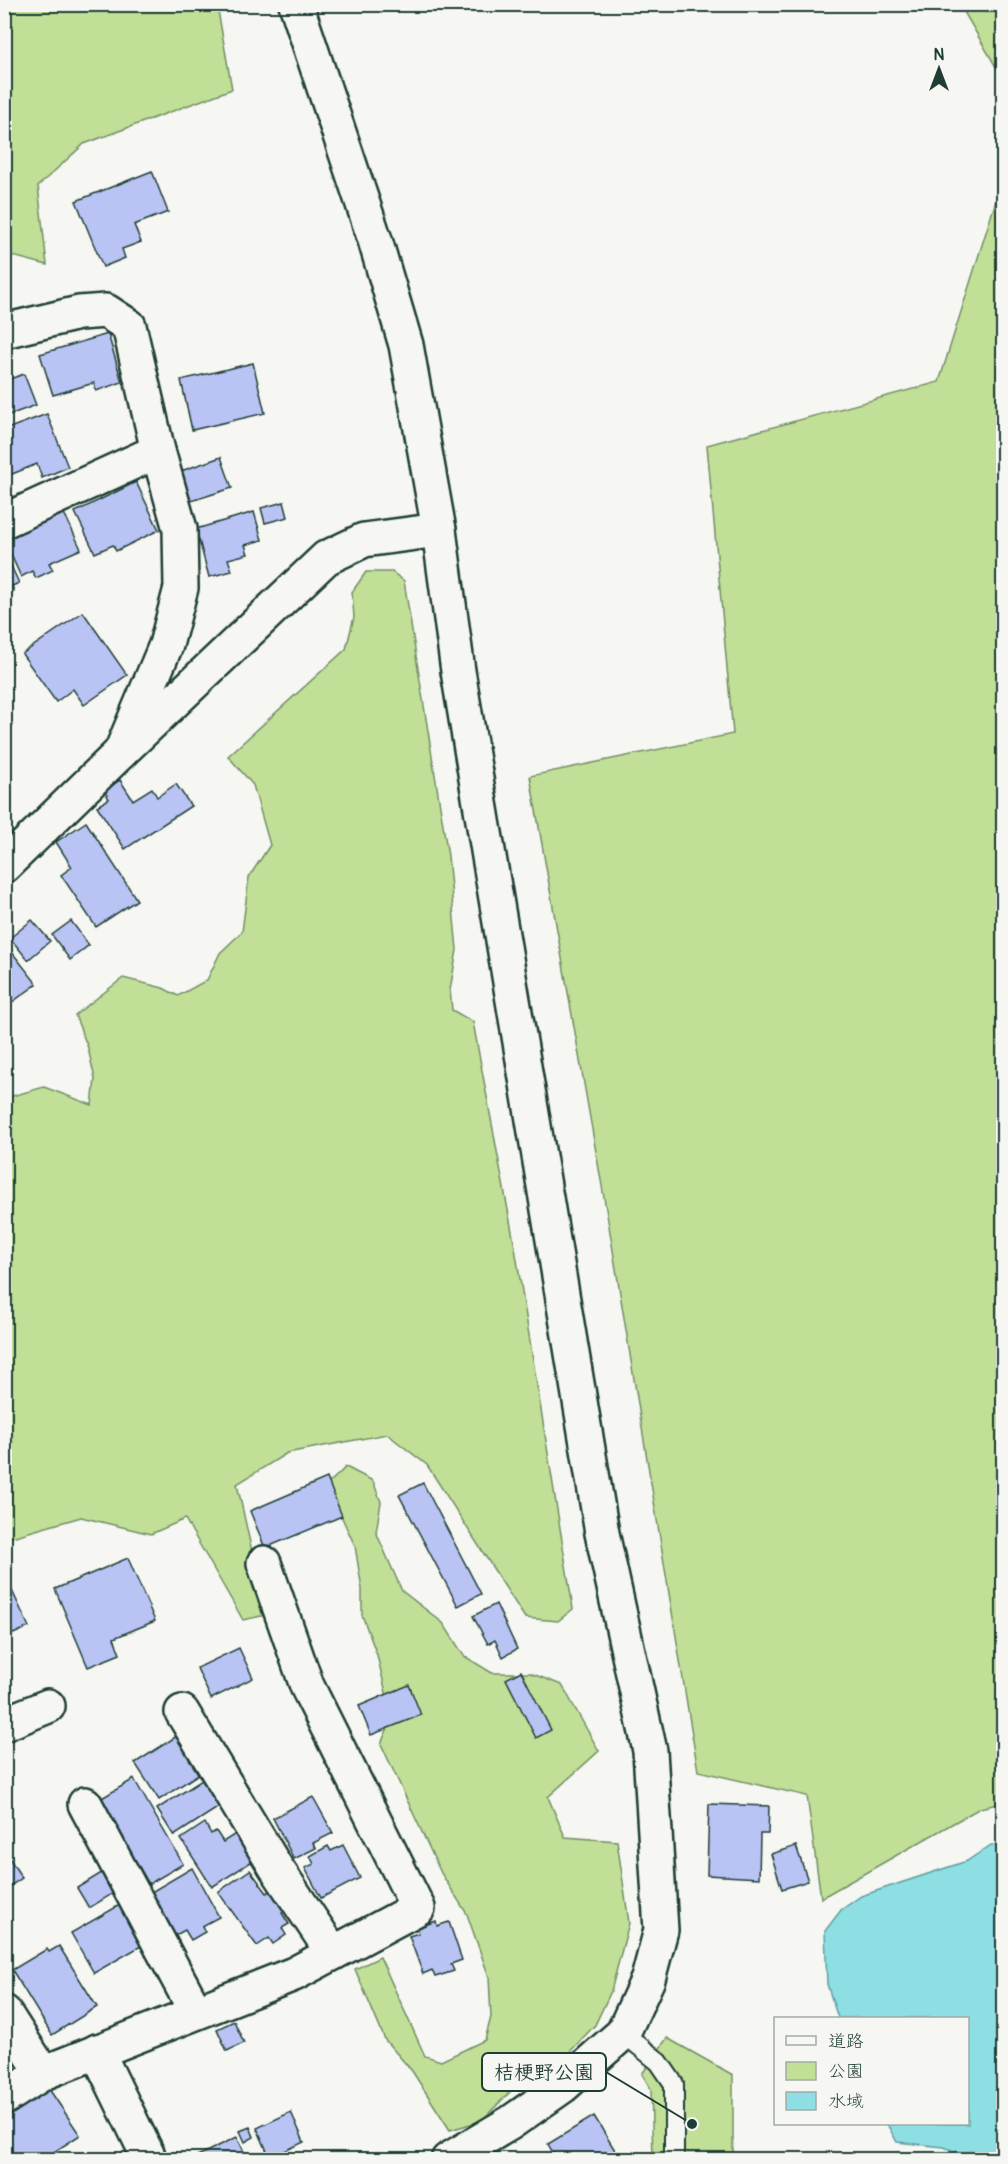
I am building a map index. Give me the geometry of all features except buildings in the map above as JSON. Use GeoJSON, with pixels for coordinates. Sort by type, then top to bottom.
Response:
{"type":"FeatureCollection","features":[{"type":"Feature","properties":{"kind":"street"},"geometry":{"type":"LineString","coordinates":[[296,4],[375,240],[406,345],[439,530],[458,671],[602,1533],[650,1752],[661,1930],[648,1978],[622,2033],[562,2086],[510,2123],[448,2160]]}},
{"type":"Feature","properties":{"kind":"street"},"geometry":{"type":"LineString","coordinates":[[4,331],[79,313],[106,311],[129,326],[158,451],[180,529],[181,588],[166,645],[121,752]]}},
{"type":"Feature","properties":{"kind":"street"},"geometry":{"type":"LineString","coordinates":[[4,521],[158,451]]}},
{"type":"Feature","properties":{"kind":"street"},"geometry":{"type":"LineString","coordinates":[[4,866],[326,558],[364,540],[439,530]]}},
{"type":"Feature","properties":{"kind":"street"},"geometry":{"type":"LineString","coordinates":[[4,2098],[43,2073],[294,1974],[418,1908],[306,1686],[264,1563]]}},
{"type":"Feature","properties":{"kind":"street"},"geometry":{"type":"LineString","coordinates":[[4,1724],[48,1706]]}},
{"type":"Feature","properties":{"kind":"street"},"geometry":{"type":"LineString","coordinates":[[182,1713],[275,1866],[333,1953]]}},
{"type":"Feature","properties":{"kind":"street"},"geometry":{"type":"LineString","coordinates":[[85,1804],[195,2012]]}},
{"type":"Feature","properties":{"kind":"street"},"geometry":{"type":"LineString","coordinates":[[4,2012],[43,2073]]}},
{"type":"Feature","properties":{"kind":"street"},"geometry":{"type":"LineString","coordinates":[[97,2051],[150,2160]]}},
{"type":"Feature","properties":{"kind":"lane"},"geometry":{"type":"LineString","coordinates":[[622,2033],[659,2062],[674,2084],[674,2160]]}},
{"type":"Feature","properties":{"kind":"green space"},"geometry":{"type":"Polygon","coordinates":[[[4,5],[217,5],[232,89],[84,144],[38,186],[47,265],[5,254],[4,5]]]}},
{"type":"Feature","properties":{"kind":"green space"},"geometry":{"type":"Polygon","coordinates":[[[960,5],[1003,5],[1003,79],[960,5]]]}},
{"type":"Feature","properties":{"kind":"green space"},"geometry":{"type":"Polygon","coordinates":[[[1003,178],[1003,1803],[980,1808],[821,1898],[807,1796],[698,1771],[609,1226],[530,776],[733,734],[707,445],[939,382],[1003,178]]]}},
{"type":"Feature","properties":{"kind":"green space"},"geometry":{"type":"Polygon","coordinates":[[[366,572],[392,572],[404,581],[448,856],[457,950],[450,990],[452,1010],[473,1022],[515,1248],[573,1609],[558,1621],[525,1618],[427,1465],[387,1434],[287,1453],[237,1484],[266,1615],[243,1620],[185,1519],[151,1534],[81,1517],[5,1539],[5,1098],[44,1087],[92,1105],[95,1079],[88,1048],[75,1015],[123,978],[163,988],[178,996],[207,980],[220,953],[242,932],[249,877],[270,845],[253,785],[228,756],[346,649],[354,617],[352,592],[366,572]]]}},
{"type":"Feature","properties":{"kind":"green space"},"geometry":{"type":"Polygon","coordinates":[[[346,1467],[373,1481],[381,1502],[376,1532],[402,1591],[443,1623],[464,1656],[492,1673],[530,1673],[562,1685],[599,1751],[548,1797],[565,1837],[617,1841],[629,1923],[611,1991],[595,2025],[564,2058],[525,2077],[481,2121],[450,2130],[412,2071],[385,2040],[355,1969],[380,1957],[425,2056],[441,2061],[485,2040],[491,2017],[489,1977],[467,1914],[441,1873],[381,1744],[392,1718],[377,1655],[362,1615],[362,1589],[355,1546],[327,1485],[346,1467]]]}},
{"type":"Feature","properties":{"kind":"green space"},"geometry":{"type":"Polygon","coordinates":[[[667,2038],[733,2075],[733,2159],[653,2159],[651,2089],[642,2074],[667,2038]]]}},
{"type":"Feature","properties":{"kind":"water"},"geometry":{"type":"Polygon","coordinates":[[[991,1845],[1004,1845],[1003,2159],[975,2159],[944,2147],[897,2142],[888,2125],[969,2125],[969,2017],[838,2017],[827,1984],[825,1931],[841,1910],[861,1896],[967,1861],[991,1845]]]}},
{"type":"Feature","properties":{"kind":"place","name":"桔梗野公園"},"geometry":{"type":"Point","coordinates":[692,2124]}}]}
